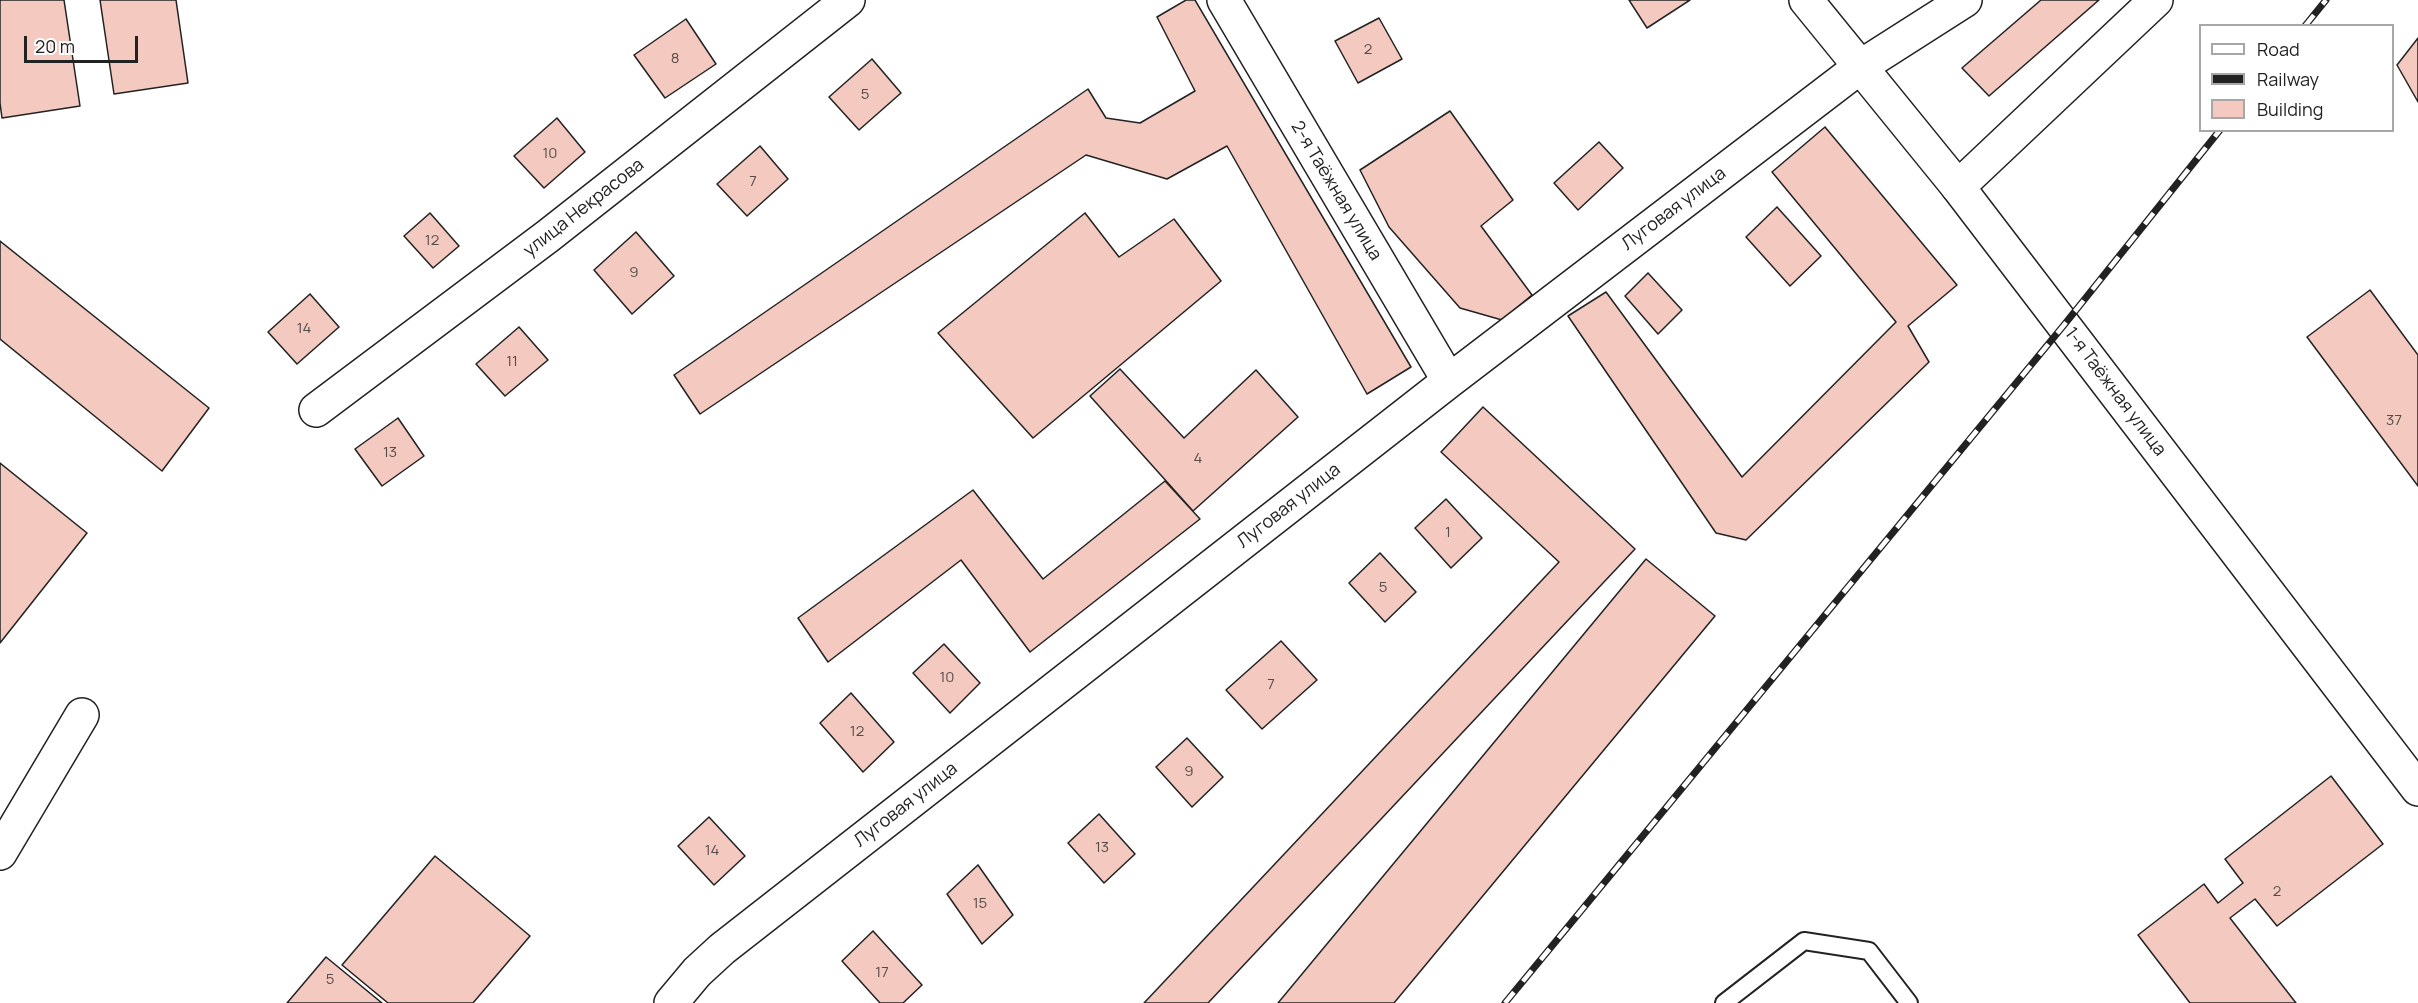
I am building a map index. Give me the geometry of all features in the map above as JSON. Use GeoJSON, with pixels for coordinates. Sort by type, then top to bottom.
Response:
{"type":"FeatureCollection","features":[{"type":"Feature","properties":{"kind":"street","name":"улица Некрасова"},"geometry":{"type":"LineString","coordinates":[[316,410],[548,237],[848,0]]}},
{"type":"Feature","properties":{"kind":"street","name":"2-я Таёжная улица"},"geometry":{"type":"LineString","coordinates":[[1224,0],[1449,381]]}},
{"type":"Feature","properties":{"kind":"street","name":"1-я Таёжная улица"},"geometry":{"type":"LineString","coordinates":[[1806,0],[1958,187],[2418,789]]}},
{"type":"Feature","properties":{"kind":"street","name":"Луговая улица"},"geometry":{"type":"LineString","coordinates":[[671,1003],[697,972],[722,949],[1449,381],[1860,67],[1965,0]]}},
{"type":"Feature","properties":{"kind":"street"},"geometry":{"type":"LineString","coordinates":[[1958,187],[2156,0]]}},
{"type":"Feature","properties":{"kind":"street"},"geometry":{"type":"LineString","coordinates":[[0,853],[82,716]]}},
{"type":"Feature","properties":{"kind":"lane"},"geometry":{"type":"LineString","coordinates":[[1724,1003],[1804,941],[1869,951],[1909,1003]]}},
{"type":"Feature","properties":{"kind":"building"},"geometry":{"type":"Polygon","coordinates":[[[0,0],[64,0],[80,106],[2,118],[0,0]]]}},
{"type":"Feature","properties":{"kind":"building"},"geometry":{"type":"Polygon","coordinates":[[[100,0],[176,0],[188,83],[114,94],[100,0]]]}},
{"type":"Feature","properties":{"kind":"building"},"geometry":{"type":"Polygon","coordinates":[[[1186,0],[1195,0],[1411,367],[1367,394],[1227,146],[1167,179],[1086,155],[700,414],[674,375],[1088,89],[1106,118],[1140,123],[1195,91],[1157,17],[1186,0]]]}},
{"type":"Feature","properties":{"kind":"building"},"geometry":{"type":"Polygon","coordinates":[[[1629,0],[1690,0],[1647,28],[1629,0]]]}},
{"type":"Feature","properties":{"kind":"building"},"geometry":{"type":"Polygon","coordinates":[[[2041,0],[2099,0],[1989,96],[1962,68],[2041,0]]]}},
{"type":"Feature","properties":{"kind":"building"},"geometry":{"type":"Polygon","coordinates":[[[1379,18],[1402,59],[1358,83],[1335,41],[1379,18]]]}},
{"type":"Feature","properties":{"kind":"building"},"geometry":{"type":"Polygon","coordinates":[[[686,19],[716,64],[665,98],[634,55],[686,19]]]}},
{"type":"Feature","properties":{"kind":"building"},"geometry":{"type":"Polygon","coordinates":[[[2418,38],[2418,102],[2397,65],[2418,38]]]}},
{"type":"Feature","properties":{"kind":"building"},"geometry":{"type":"Polygon","coordinates":[[[872,59],[901,93],[859,130],[829,97],[872,59]]]}},
{"type":"Feature","properties":{"kind":"building"},"geometry":{"type":"Polygon","coordinates":[[[1450,111],[1513,200],[1481,226],[1532,295],[1502,320],[1460,308],[1389,227],[1360,170],[1450,111]]]}},
{"type":"Feature","properties":{"kind":"building"},"geometry":{"type":"Polygon","coordinates":[[[557,118],[585,152],[544,188],[514,156],[557,118]]]}},
{"type":"Feature","properties":{"kind":"building"},"geometry":{"type":"Polygon","coordinates":[[[1825,127],[1957,285],[1908,326],[1929,362],[1746,540],[1716,533],[1568,316],[1606,292],[1742,477],[1896,322],[1772,172],[1825,127]]]}},
{"type":"Feature","properties":{"kind":"building"},"geometry":{"type":"Polygon","coordinates":[[[1599,142],[1623,168],[1578,210],[1554,183],[1599,142]]]}},
{"type":"Feature","properties":{"kind":"building"},"geometry":{"type":"Polygon","coordinates":[[[760,146],[788,179],[747,216],[717,184],[760,146]]]}},
{"type":"Feature","properties":{"kind":"building"},"geometry":{"type":"Polygon","coordinates":[[[1777,207],[1821,256],[1790,286],[1746,237],[1777,207]]]}},
{"type":"Feature","properties":{"kind":"building"},"geometry":{"type":"Polygon","coordinates":[[[430,213],[459,246],[433,268],[404,236],[430,213]]]}},
{"type":"Feature","properties":{"kind":"building"},"geometry":{"type":"Polygon","coordinates":[[[1085,213],[1119,257],[1174,219],[1221,281],[1033,438],[938,333],[1085,213]]]}},
{"type":"Feature","properties":{"kind":"building"},"geometry":{"type":"Polygon","coordinates":[[[636,232],[674,276],[632,314],[594,270],[636,232]]]}},
{"type":"Feature","properties":{"kind":"building"},"geometry":{"type":"Polygon","coordinates":[[[0,241],[209,408],[162,471],[0,339],[0,241]]]}},
{"type":"Feature","properties":{"kind":"building"},"geometry":{"type":"Polygon","coordinates":[[[1648,273],[1682,310],[1658,334],[1625,296],[1648,273]]]}},
{"type":"Feature","properties":{"kind":"building"},"geometry":{"type":"Polygon","coordinates":[[[2370,290],[2418,355],[2418,486],[2307,337],[2370,290]]]}},
{"type":"Feature","properties":{"kind":"building"},"geometry":{"type":"Polygon","coordinates":[[[310,294],[339,327],[297,364],[268,332],[310,294]]]}},
{"type":"Feature","properties":{"kind":"building"},"geometry":{"type":"Polygon","coordinates":[[[519,327],[548,360],[505,396],[476,364],[519,327]]]}},
{"type":"Feature","properties":{"kind":"building"},"geometry":{"type":"Polygon","coordinates":[[[1120,369],[1184,438],[1256,370],[1298,417],[1193,511],[1090,396],[1120,369]]]}},
{"type":"Feature","properties":{"kind":"building"},"geometry":{"type":"Polygon","coordinates":[[[1483,407],[1635,549],[1208,1003],[1144,1003],[1559,562],[1441,452],[1483,407]]]}},
{"type":"Feature","properties":{"kind":"building"},"geometry":{"type":"Polygon","coordinates":[[[398,418],[424,456],[382,486],[355,449],[398,418]]]}},
{"type":"Feature","properties":{"kind":"building"},"geometry":{"type":"Polygon","coordinates":[[[0,463],[87,533],[0,643],[0,463]]]}},
{"type":"Feature","properties":{"kind":"building"},"geometry":{"type":"Polygon","coordinates":[[[1165,481],[1200,519],[1030,652],[961,560],[828,662],[798,618],[973,490],[1043,579],[1165,481]]]}},
{"type":"Feature","properties":{"kind":"building"},"geometry":{"type":"Polygon","coordinates":[[[1446,499],[1482,538],[1451,568],[1415,528],[1446,499]]]}},
{"type":"Feature","properties":{"kind":"building"},"geometry":{"type":"Polygon","coordinates":[[[1380,553],[1416,592],[1385,622],[1349,583],[1380,553]]]}},
{"type":"Feature","properties":{"kind":"building"},"geometry":{"type":"Polygon","coordinates":[[[1646,559],[1715,616],[1394,1003],[1278,1003],[1646,559]]]}},
{"type":"Feature","properties":{"kind":"building"},"geometry":{"type":"Polygon","coordinates":[[[1281,641],[1317,680],[1262,729],[1226,690],[1281,641]]]}},
{"type":"Feature","properties":{"kind":"building"},"geometry":{"type":"Polygon","coordinates":[[[944,644],[980,683],[950,713],[913,673],[944,644]]]}},
{"type":"Feature","properties":{"kind":"building"},"geometry":{"type":"Polygon","coordinates":[[[851,693],[894,742],[863,772],[820,723],[851,693]]]}},
{"type":"Feature","properties":{"kind":"building"},"geometry":{"type":"Polygon","coordinates":[[[1187,738],[1223,777],[1192,807],[1156,767],[1187,738]]]}},
{"type":"Feature","properties":{"kind":"building"},"geometry":{"type":"Polygon","coordinates":[[[2331,776],[2383,844],[2277,926],[2255,899],[2230,918],[2296,1003],[2190,1003],[2138,935],[2204,884],[2218,903],[2243,883],[2225,859],[2331,776]]]}},
{"type":"Feature","properties":{"kind":"building"},"geometry":{"type":"Polygon","coordinates":[[[1099,814],[1135,854],[1104,883],[1068,843],[1099,814]]]}},
{"type":"Feature","properties":{"kind":"building"},"geometry":{"type":"Polygon","coordinates":[[[709,817],[745,856],[714,885],[678,846],[709,817]]]}},
{"type":"Feature","properties":{"kind":"building"},"geometry":{"type":"Polygon","coordinates":[[[435,856],[530,936],[473,1003],[388,1003],[342,965],[435,856]]]}},
{"type":"Feature","properties":{"kind":"building"},"geometry":{"type":"Polygon","coordinates":[[[978,865],[1013,915],[982,944],[947,894],[978,865]]]}},
{"type":"Feature","properties":{"kind":"building"},"geometry":{"type":"Polygon","coordinates":[[[873,931],[922,985],[903,1003],[880,1003],[842,961],[873,931]]]}},
{"type":"Feature","properties":{"kind":"building"},"geometry":{"type":"Polygon","coordinates":[[[326,957],[382,1003],[287,1003],[326,957]]]}},
{"type":"Feature","properties":{"kind":"railway"},"geometry":{"type":"LineString","coordinates":[[2307,24],[2326,0]]}},
{"type":"Feature","properties":{"kind":"railway"},"geometry":{"type":"LineString","coordinates":[[1505,1003],[2064,325],[2218,132]]}}]}
